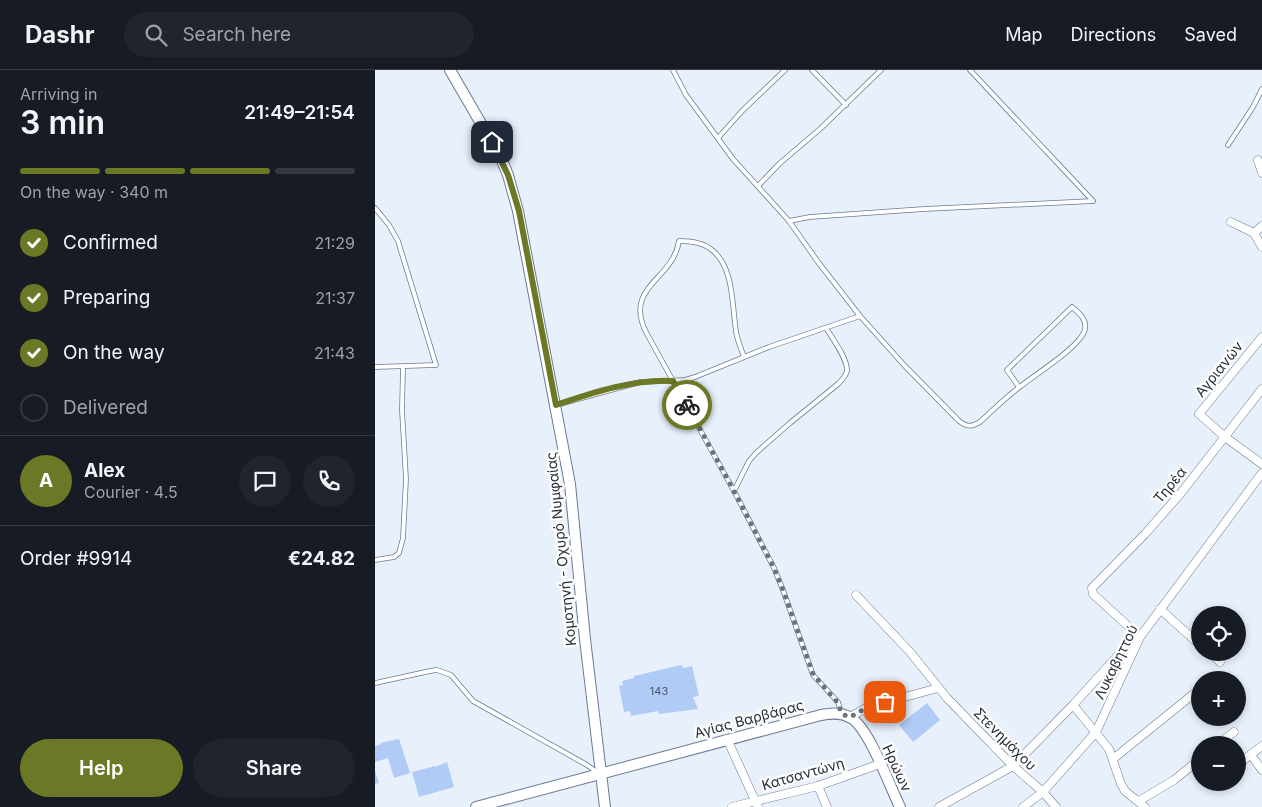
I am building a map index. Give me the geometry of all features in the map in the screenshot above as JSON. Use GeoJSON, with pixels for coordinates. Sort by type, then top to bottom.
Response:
{"type":"FeatureCollection","features":[{"type":"Feature","properties":{"kind":"main road","name":"Κομοτηνή - Οχυρό Νυμφαίας"},"geometry":{"type":"LineString","coordinates":[[450,70],[492,142],[508,175],[519,211],[569,475],[585,639],[605,807]]}},
{"type":"Feature","properties":{"kind":"main road","name":"Αγίας Βαρβάρας"},"geometry":{"type":"LineString","coordinates":[[477,807],[821,715],[846,716]]}},
{"type":"Feature","properties":{"kind":"main road","name":"Ηρώων"},"geometry":{"type":"LineString","coordinates":[[846,716],[856,721],[865,733],[900,807]]}},
{"type":"Feature","properties":{"kind":"street"},"geometry":{"type":"LineString","coordinates":[[1258,160],[1262,173]]}},
{"type":"Feature","properties":{"kind":"street"},"geometry":{"type":"LineString","coordinates":[[1231,222],[1254,233],[1262,246]]}},
{"type":"Feature","properties":{"kind":"street"},"geometry":{"type":"LineString","coordinates":[[1254,233],[1262,226]]}},
{"type":"Feature","properties":{"kind":"street","name":"Αγριανών"},"geometry":{"type":"LineString","coordinates":[[1225,437],[1199,414],[1262,337]]}},
{"type":"Feature","properties":{"kind":"street","name":"Τηρέα"},"geometry":{"type":"LineString","coordinates":[[1140,636],[1092,591],[1094,586],[1181,494],[1262,389]]}},
{"type":"Feature","properties":{"kind":"street"},"geometry":{"type":"LineString","coordinates":[[1225,437],[1262,464]]}},
{"type":"Feature","properties":{"kind":"street","name":"Λυκαβηττού"},"geometry":{"type":"LineString","coordinates":[[1023,807],[1043,792],[1096,732],[1140,636],[1262,473]]}},
{"type":"Feature","properties":{"kind":"street"},"geometry":{"type":"LineString","coordinates":[[856,595],[910,652],[937,688]]}},
{"type":"Feature","properties":{"kind":"street"},"geometry":{"type":"LineString","coordinates":[[1160,609],[1191,637]]}},
{"type":"Feature","properties":{"kind":"street"},"geometry":{"type":"LineString","coordinates":[[939,807],[1013,766],[1073,705],[1121,652]]}},
{"type":"Feature","properties":{"kind":"street","name":"Αγίας Βαρβάρας"},"geometry":{"type":"LineString","coordinates":[[846,716],[868,707],[937,688]]}},
{"type":"Feature","properties":{"kind":"street","name":"Στενημάχου"},"geometry":{"type":"LineString","coordinates":[[937,688],[1056,807]]}},
{"type":"Feature","properties":{"kind":"street"},"geometry":{"type":"LineString","coordinates":[[1113,759],[1191,696]]}},
{"type":"Feature","properties":{"kind":"street"},"geometry":{"type":"LineString","coordinates":[[1073,705],[1109,749],[1125,791],[1142,804],[1191,766]]}},
{"type":"Feature","properties":{"kind":"street"},"geometry":{"type":"LineString","coordinates":[[1229,736],[1234,732]]}},
{"type":"Feature","properties":{"kind":"street"},"geometry":{"type":"LineString","coordinates":[[727,739],[757,804]]}},
{"type":"Feature","properties":{"kind":"street"},"geometry":{"type":"LineString","coordinates":[[1246,759],[1262,746]]}},
{"type":"Feature","properties":{"kind":"street"},"geometry":{"type":"LineString","coordinates":[[1251,755],[1262,770]]}},
{"type":"Feature","properties":{"kind":"street","name":"Κατσαντώνη"},"geometry":{"type":"LineString","coordinates":[[732,807],[757,804],[818,786],[880,764]]}},
{"type":"Feature","properties":{"kind":"street"},"geometry":{"type":"LineString","coordinates":[[818,786],[827,807]]}},
{"type":"Feature","properties":{"kind":"lane"},"geometry":{"type":"LineString","coordinates":[[673,70],[691,102],[733,159],[789,220],[818,262],[860,316],[904,365],[965,426],[973,426],[979,422],[1019,387],[1056,361],[1081,337],[1085,330],[1085,321],[1081,315],[1072,307],[1007,370],[1019,387]]}},
{"type":"Feature","properties":{"kind":"lane"},"geometry":{"type":"LineString","coordinates":[[719,138],[742,110],[785,70]]}},
{"type":"Feature","properties":{"kind":"lane"},"geometry":{"type":"LineString","coordinates":[[813,70],[846,105]]}},
{"type":"Feature","properties":{"kind":"lane"},"geometry":{"type":"LineString","coordinates":[[758,186],[779,164],[846,105],[881,70]]}},
{"type":"Feature","properties":{"kind":"lane"},"geometry":{"type":"LineString","coordinates":[[789,220],[914,210],[1093,201],[970,70]]}},
{"type":"Feature","properties":{"kind":"lane"},"geometry":{"type":"LineString","coordinates":[[1228,144],[1262,89]]}},
{"type":"Feature","properties":{"kind":"lane"},"geometry":{"type":"LineString","coordinates":[[375,208],[389,225],[398,242],[436,365],[375,367]]}},
{"type":"Feature","properties":{"kind":"lane"},"geometry":{"type":"LineString","coordinates":[[744,357],[736,333],[733,297],[719,256],[711,248],[700,243],[679,241],[675,257],[646,292],[639,311],[643,326],[774,568],[813,674],[837,702],[846,716]]}},
{"type":"Feature","properties":{"kind":"lane"},"geometry":{"type":"LineString","coordinates":[[556,405],[632,384],[656,380],[673,381],[695,377],[744,357],[860,316]]}},
{"type":"Feature","properties":{"kind":"lane"},"geometry":{"type":"LineString","coordinates":[[734,491],[749,461],[755,454],[838,384],[847,371],[846,362],[826,328]]}},
{"type":"Feature","properties":{"kind":"lane"},"geometry":{"type":"LineString","coordinates":[[375,560],[394,557],[399,553],[403,538],[406,478],[402,410],[403,367]]}},
{"type":"Feature","properties":{"kind":"lane"},"geometry":{"type":"LineString","coordinates":[[375,683],[430,671],[445,672],[456,680],[473,701],[587,765],[600,775]]}},
{"type":"Feature","properties":{"kind":"building"},"geometry":{"type":"Polygon","coordinates":[[[681,665],[684,668],[692,666],[699,696],[693,697],[698,709],[659,714],[658,711],[631,716],[630,711],[624,712],[619,686],[623,685],[622,681],[634,678],[634,676],[681,665]]]}},
{"type":"Feature","properties":{"kind":"building"},"geometry":{"type":"Polygon","coordinates":[[[927,703],[940,720],[913,742],[899,725],[927,703]]]}},
{"type":"Feature","properties":{"kind":"building"},"geometry":{"type":"Polygon","coordinates":[[[399,739],[410,773],[394,778],[388,758],[375,762],[375,746],[399,739]]]}},
{"type":"Feature","properties":{"kind":"building"},"geometry":{"type":"Polygon","coordinates":[[[447,762],[454,787],[419,797],[412,772],[435,767],[447,762]]]}},
{"type":"Feature","properties":{"kind":"building"},"geometry":{"type":"Polygon","coordinates":[[[375,771],[379,783],[375,784],[375,771]]]}},
{"type":"Feature","properties":{"kind":"way so far"},"geometry":{"type":"LineString","coordinates":[[687,405],[774,568],[808,663],[819,683],[829,691],[837,702],[842,714],[850,717],[868,707],[885,702]]}},
{"type":"Feature","properties":{"kind":"route"},"geometry":{"type":"LineString","coordinates":[[492,142],[508,175],[519,211],[556,405],[623,386],[656,380],[673,381],[687,405]]}}]}
